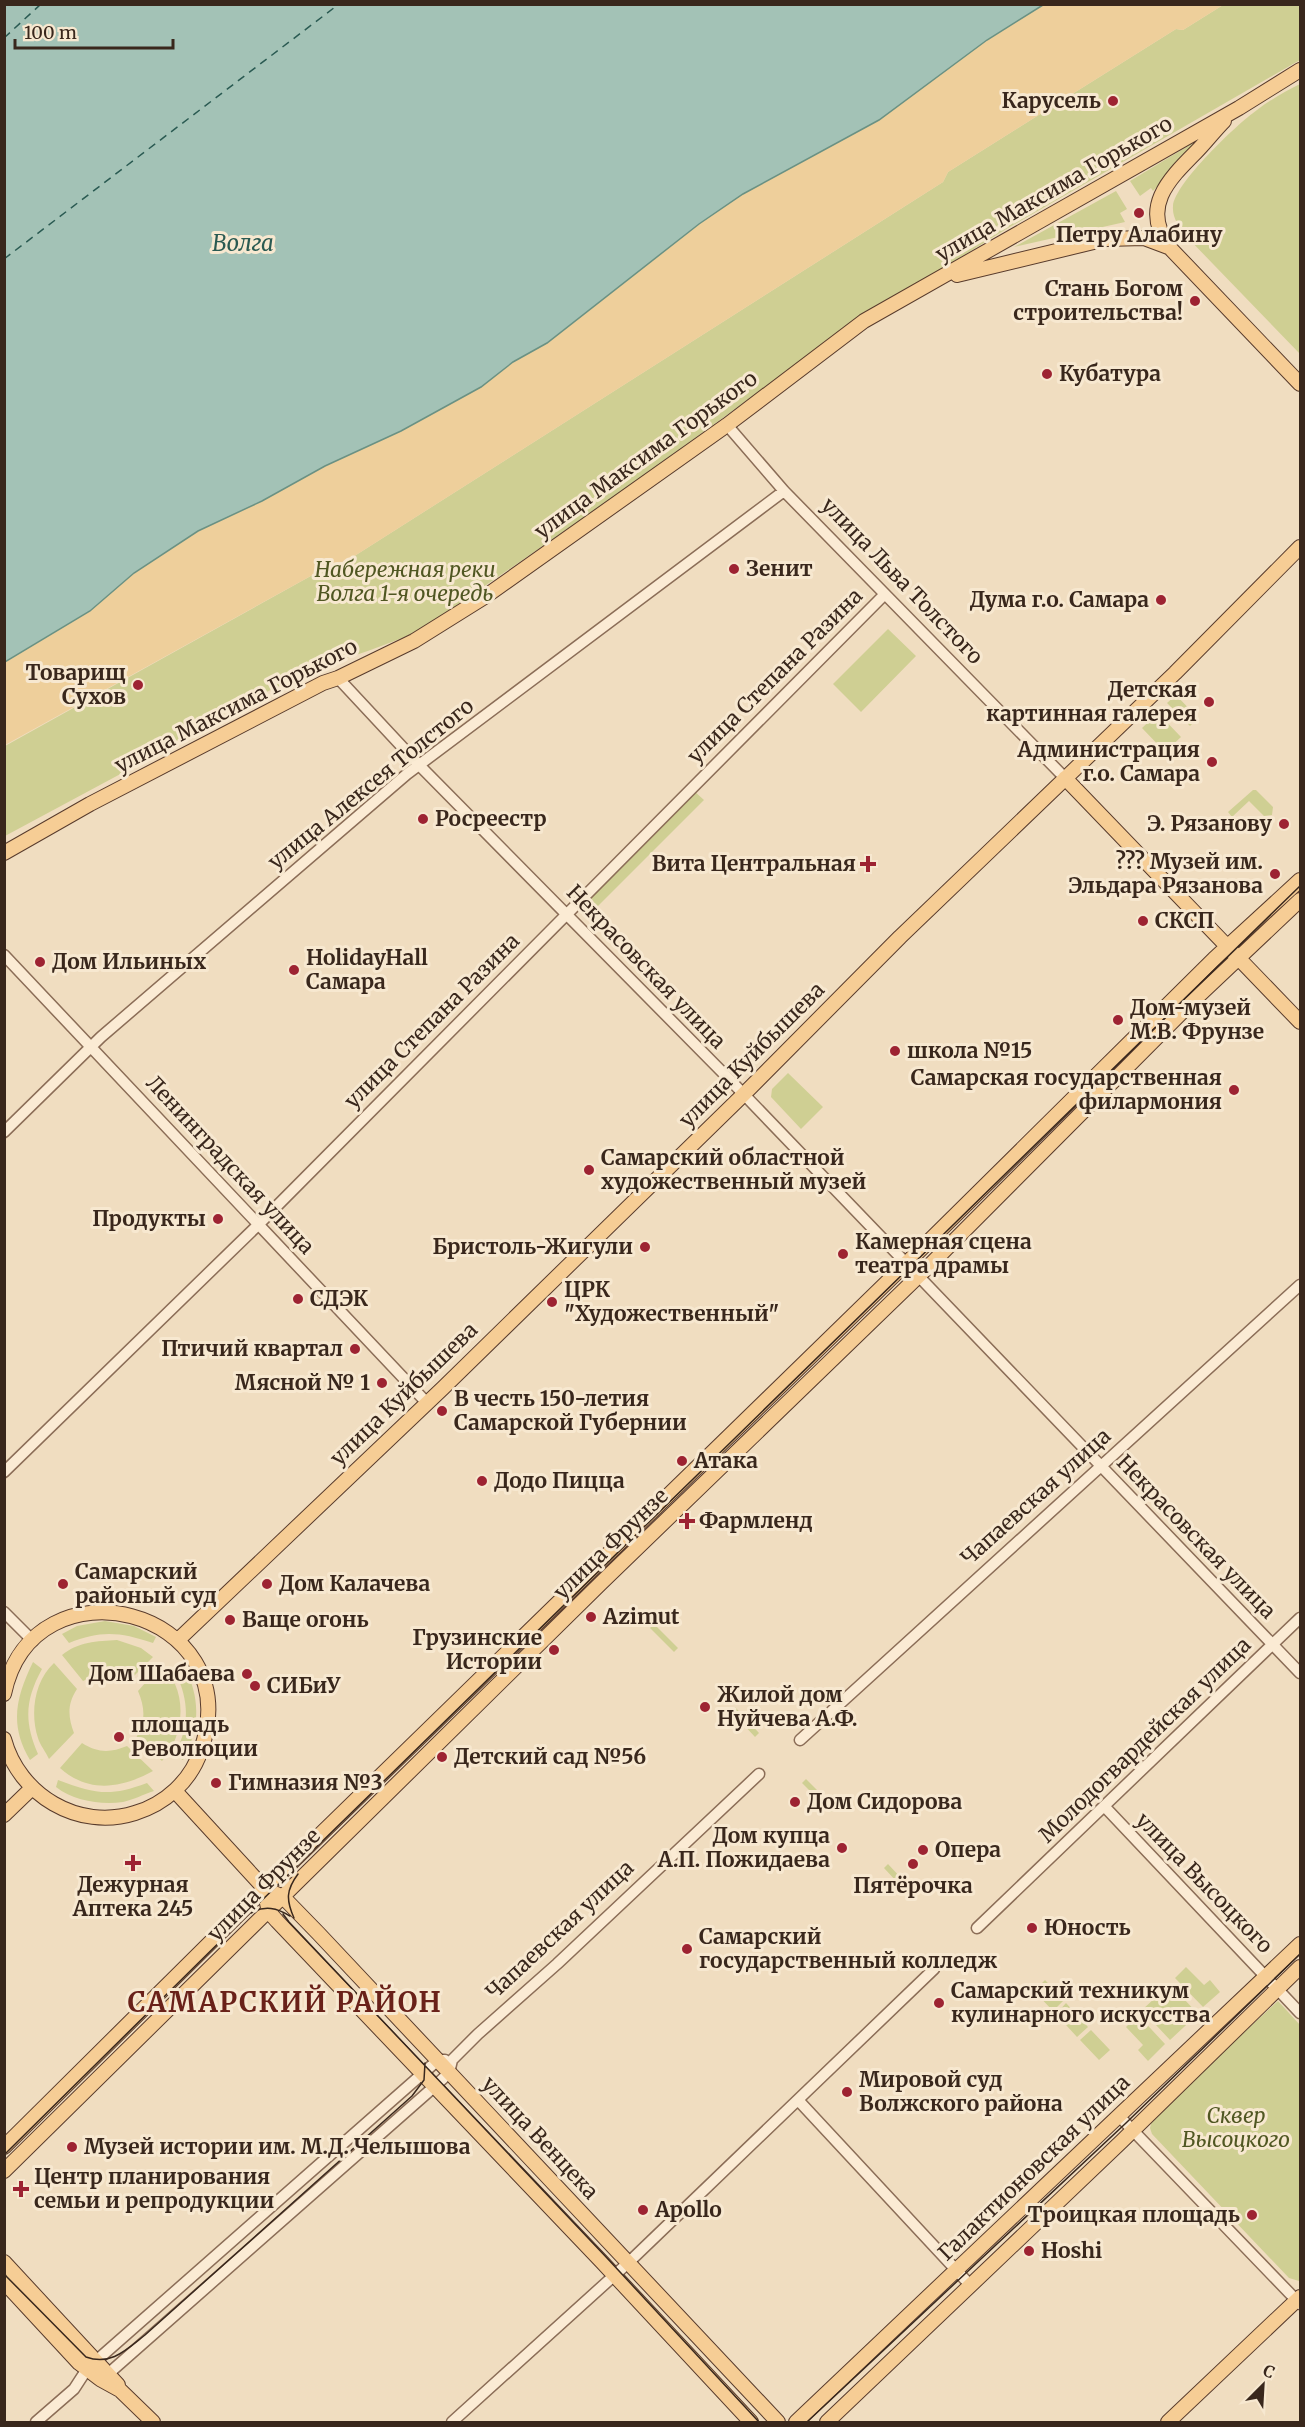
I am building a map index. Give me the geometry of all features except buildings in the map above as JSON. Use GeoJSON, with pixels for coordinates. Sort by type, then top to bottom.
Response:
{"type":"FeatureCollection","features":[{"type":"Feature","properties":{"kind":"main road","name":"улица Максима Горького"},"geometry":{"type":"LineString","coordinates":[[4,853],[100,798],[323,682],[338,678],[414,641],[476,603],[727,425],[864,321],[1239,108],[1300,70]]}},
{"type":"Feature","properties":{"kind":"main road"},"geometry":{"type":"LineString","coordinates":[[1239,108],[1171,176],[1158,204],[1158,223],[1163,238],[1170,248],[1300,384]]}},
{"type":"Feature","properties":{"kind":"main road"},"geometry":{"type":"LineString","coordinates":[[941,279],[1106,239],[1144,238],[1170,248]]}},
{"type":"Feature","properties":{"kind":"main road","name":"улица Куйбышева"},"geometry":{"type":"LineString","coordinates":[[178,1640],[427,1403],[1300,547]]}},
{"type":"Feature","properties":{"kind":"main road","name":"улица Льва Толстого"},"geometry":{"type":"LineString","coordinates":[[1065,778],[1300,1022]]}},
{"type":"Feature","properties":{"kind":"main road","name":"улица Фрунзе"},"geometry":{"type":"LineString","coordinates":[[4,2146],[1300,879]]}},
{"type":"Feature","properties":{"kind":"main road","name":"улица Фрунзе"},"geometry":{"type":"LineString","coordinates":[[4,2171],[632,1553],[918,1276],[1191,1003],[1300,900]]}},
{"type":"Feature","properties":{"kind":"main road"},"geometry":{"type":"LineString","coordinates":[[4,1694],[13,1668],[22,1652],[45,1630],[81,1614],[106,1611],[147,1621],[178,1640],[197,1667],[205,1690],[209,1715],[208,1728],[199,1756],[188,1776],[175,1791],[148,1809],[123,1817],[89,1817],[61,1809],[32,1788],[12,1759],[4,1739]]}},
{"type":"Feature","properties":{"kind":"main road"},"geometry":{"type":"LineString","coordinates":[[4,1815],[32,1788]]}},
{"type":"Feature","properties":{"kind":"main road","name":"улица Венцека"},"geometry":{"type":"LineString","coordinates":[[175,1791],[265,1889],[283,1897],[446,2064],[628,2263],[778,2422]]}},
{"type":"Feature","properties":{"kind":"main road"},"geometry":{"type":"LineString","coordinates":[[265,1889],[269,1912]]}},
{"type":"Feature","properties":{"kind":"main road","name":"улица Венцека"},"geometry":{"type":"LineString","coordinates":[[269,1912],[751,2422]]}},
{"type":"Feature","properties":{"kind":"main road","name":"Галактионовская улица"},"geometry":{"type":"LineString","coordinates":[[796,2422],[1300,1944]]}},
{"type":"Feature","properties":{"kind":"main road","name":"Галактионовская улица"},"geometry":{"type":"LineString","coordinates":[[827,2422],[971,2286],[1300,1967]]}},
{"type":"Feature","properties":{"kind":"main road"},"geometry":{"type":"LineString","coordinates":[[4,2262],[92,2365]]}},
{"type":"Feature","properties":{"kind":"main road"},"geometry":{"type":"LineString","coordinates":[[4,2282],[153,2422]]}},
{"type":"Feature","properties":{"kind":"main road"},"geometry":{"type":"LineString","coordinates":[[1168,2422],[1299,2300]]}},
{"type":"Feature","properties":{"kind":"street","name":"улица Льва Толстого"},"geometry":{"type":"LineString","coordinates":[[727,425],[784,491],[1065,778]]}},
{"type":"Feature","properties":{"kind":"street","name":"улица Алексея Толстого"},"geometry":{"type":"LineString","coordinates":[[4,1132],[91,1046],[419,765],[784,491]]}},
{"type":"Feature","properties":{"kind":"street","name":"улица Степана Разина"},"geometry":{"type":"LineString","coordinates":[[4,1472],[259,1224],[885,594]]}},
{"type":"Feature","properties":{"kind":"street","name":"Некрасовская улица"},"geometry":{"type":"LineString","coordinates":[[338,678],[419,765],[743,1095],[1300,1673]]}},
{"type":"Feature","properties":{"kind":"street","name":"Ленинградская улица"},"geometry":{"type":"LineString","coordinates":[[5,955],[427,1403]]}},
{"type":"Feature","properties":{"kind":"street","name":"Чапаевская улица"},"geometry":{"type":"LineString","coordinates":[[800,1740],[1300,1286]]}},
{"type":"Feature","properties":{"kind":"street"},"geometry":{"type":"LineString","coordinates":[[4,1612],[33,1641]]}},
{"type":"Feature","properties":{"kind":"street","name":"Молодогвардейская улица"},"geometry":{"type":"LineString","coordinates":[[977,1929],[1300,1618]]}},
{"type":"Feature","properties":{"kind":"street","name":"Чапаевская улица"},"geometry":{"type":"LineString","coordinates":[[74,2390],[104,2376],[435,2086],[446,2064],[759,1774]]}},
{"type":"Feature","properties":{"kind":"street","name":"улица Высоцкого"},"geometry":{"type":"LineString","coordinates":[[1104,1806],[1300,2013]]}},
{"type":"Feature","properties":{"kind":"street"},"geometry":{"type":"LineString","coordinates":[[452,2422],[628,2263],[934,1969]]}},
{"type":"Feature","properties":{"kind":"street","name":"Чапаевская улица"},"geometry":{"type":"LineString","coordinates":[[36,2422],[74,2390],[92,2365],[423,2073],[446,2064]]}},
{"type":"Feature","properties":{"kind":"street"},"geometry":{"type":"LineString","coordinates":[[798,2100],[971,2286]]}},
{"type":"Feature","properties":{"kind":"street"},"geometry":{"type":"LineString","coordinates":[[1119,2116],[1299,2300]]}},
{"type":"Feature","properties":{"kind":"green space","name":"Набережная реки Волга 1-я очередь"},"geometry":{"type":"Polygon","coordinates":[[[1223,5],[1300,5],[1300,60],[1008,228],[852,324],[618,494],[424,628],[313,671],[256,697],[201,726],[167,749],[5,836],[5,746],[327,567],[334,569],[943,182],[948,172],[1176,29],[1183,30],[1223,5]]]}},
{"type":"Feature","properties":{"kind":"green space"},"geometry":{"type":"Polygon","coordinates":[[[1300,84],[1300,354],[1185,235],[1176,222],[1173,206],[1184,183],[1222,140],[1262,106],[1300,84]]]}},
{"type":"Feature","properties":{"kind":"green space"},"geometry":{"type":"Polygon","coordinates":[[[1203,137],[1153,191],[1151,188],[1140,196],[1130,181],[1203,137]]]}},
{"type":"Feature","properties":{"kind":"green space"},"geometry":{"type":"Polygon","coordinates":[[[1116,191],[1127,209],[1120,213],[1125,222],[1014,247],[1116,191]]]}},
{"type":"Feature","properties":{"kind":"green space"},"geometry":{"type":"Polygon","coordinates":[[[888,629],[916,656],[861,712],[833,684],[888,629]]]}},
{"type":"Feature","properties":{"kind":"green space"},"geometry":{"type":"Polygon","coordinates":[[[1176,695],[1198,718],[1190,726],[1167,703],[1176,695]]]}},
{"type":"Feature","properties":{"kind":"green space"},"geometry":{"type":"Polygon","coordinates":[[[1158,713],[1181,737],[1165,752],[1142,728],[1158,713]]]}},
{"type":"Feature","properties":{"kind":"green space"},"geometry":{"type":"Polygon","coordinates":[[[1253,790],[1256,790],[1273,807],[1272,815],[1264,816],[1249,801],[1232,817],[1228,812],[1253,790]]]}},
{"type":"Feature","properties":{"kind":"green space"},"geometry":{"type":"Polygon","coordinates":[[[694,791],[704,800],[592,912],[583,902],[694,791]]]}},
{"type":"Feature","properties":{"kind":"green space"},"geometry":{"type":"Polygon","coordinates":[[[788,1073],[823,1107],[801,1129],[771,1097],[772,1089],[788,1073]]]}},
{"type":"Feature","properties":{"kind":"green space"},"geometry":{"type":"Polygon","coordinates":[[[105,1621],[134,1626],[156,1637],[153,1643],[120,1635],[101,1634],[69,1643],[62,1634],[77,1626],[105,1621]]]}},
{"type":"Feature","properties":{"kind":"green space"},"geometry":{"type":"Polygon","coordinates":[[[654,1624],[678,1648],[674,1652],[650,1628],[654,1624]]]}},
{"type":"Feature","properties":{"kind":"green space"},"geometry":{"type":"Polygon","coordinates":[[[117,1640],[141,1648],[153,1657],[129,1681],[106,1675],[83,1681],[62,1655],[81,1645],[117,1640]]]}},
{"type":"Feature","properties":{"kind":"green space"},"geometry":{"type":"Polygon","coordinates":[[[33,1662],[42,1669],[32,1691],[28,1711],[30,1732],[38,1754],[30,1760],[19,1735],[17,1711],[22,1687],[33,1662]]]}},
{"type":"Feature","properties":{"kind":"green space"},"geometry":{"type":"Polygon","coordinates":[[[54,1663],[77,1689],[71,1700],[70,1711],[74,1733],[49,1759],[38,1738],[34,1708],[42,1679],[54,1663]]]}},
{"type":"Feature","properties":{"kind":"green space"},"geometry":{"type":"Polygon","coordinates":[[[162,1664],[175,1684],[180,1714],[177,1734],[162,1761],[136,1738],[142,1726],[143,1714],[138,1691],[162,1664]]]}},
{"type":"Feature","properties":{"kind":"green space"},"geometry":{"type":"Polygon","coordinates":[[[184,1666],[190,1678],[196,1702],[196,1713],[193,1737],[183,1760],[174,1755],[185,1725],[184,1695],[176,1674],[184,1666]]]}},
{"type":"Feature","properties":{"kind":"green space"},"geometry":{"type":"Polygon","coordinates":[[[735,1707],[759,1733],[755,1737],[731,1711],[735,1707]]]}},
{"type":"Feature","properties":{"kind":"green space"},"geometry":{"type":"Polygon","coordinates":[[[82,1743],[93,1749],[104,1751],[127,1746],[153,1771],[129,1781],[106,1786],[82,1782],[60,1768],[82,1743]]]}},
{"type":"Feature","properties":{"kind":"green space"},"geometry":{"type":"Polygon","coordinates":[[[806,1779],[835,1808],[831,1812],[802,1783],[806,1779]]]}},
{"type":"Feature","properties":{"kind":"green space"},"geometry":{"type":"Polygon","coordinates":[[[58,1780],[102,1792],[122,1790],[147,1783],[154,1791],[123,1802],[97,1802],[79,1799],[63,1792],[56,1787],[58,1780]]]}},
{"type":"Feature","properties":{"kind":"green space"},"geometry":{"type":"Polygon","coordinates":[[[888,1864],[915,1893],[911,1897],[884,1868],[888,1864]]]}},
{"type":"Feature","properties":{"kind":"green space"},"geometry":{"type":"Polygon","coordinates":[[[1186,1967],[1204,1985],[1210,1980],[1220,1992],[1203,2007],[1175,1978],[1186,1967]]]}},
{"type":"Feature","properties":{"kind":"green space"},"geometry":{"type":"Polygon","coordinates":[[[1045,1980],[1064,2000],[1053,2011],[1034,1991],[1045,1980]]]}},
{"type":"Feature","properties":{"kind":"green space"},"geometry":{"type":"Polygon","coordinates":[[[1170,1984],[1198,2014],[1170,2040],[1142,2010],[1170,1984]]]}},
{"type":"Feature","properties":{"kind":"green space","name":"Сквер Высоцкого"},"geometry":{"type":"Polygon","coordinates":[[[1278,2001],[1300,2025],[1299,2281],[1289,2278],[1152,2134],[1150,2128],[1153,2116],[1278,2001]]]}},
{"type":"Feature","properties":{"kind":"green space"},"geometry":{"type":"Polygon","coordinates":[[[1066,2003],[1088,2027],[1077,2037],[1056,2014],[1066,2003]]]}},
{"type":"Feature","properties":{"kind":"green space"},"geometry":{"type":"Polygon","coordinates":[[[1138,2015],[1165,2044],[1148,2061],[1138,2050],[1143,2045],[1126,2027],[1138,2015]]]}},
{"type":"Feature","properties":{"kind":"green space"},"geometry":{"type":"Polygon","coordinates":[[[1091,2030],[1110,2050],[1099,2060],[1080,2040],[1091,2030]]]}},
{"type":"Feature","properties":{"kind":"sand"},"geometry":{"type":"Polygon","coordinates":[[[1043,5],[1223,5],[1183,30],[1176,29],[948,172],[943,182],[334,569],[327,567],[5,745],[5,662],[90,611],[134,573],[198,531],[262,501],[325,466],[401,431],[481,387],[513,362],[547,343],[699,224],[743,194],[879,120],[987,40],[1043,5]]]}},
{"type":"Feature","properties":{"kind":"water","name":"Волга"},"geometry":{"type":"Polygon","coordinates":[[[5,4],[1043,5],[987,40],[879,120],[743,194],[699,224],[547,343],[513,362],[481,387],[401,431],[325,466],[262,501],[198,531],[134,573],[90,611],[5,662],[5,4]]]}},
{"type":"Feature","properties":{"kind":"ferry route"},"geometry":{"type":"LineString","coordinates":[[4,38],[41,4]]}},
{"type":"Feature","properties":{"kind":"ferry route"},"geometry":{"type":"LineString","coordinates":[[4,259],[339,4]]}},
{"type":"Feature","properties":{"kind":"tram line"},"geometry":{"type":"LineString","coordinates":[[4,2155],[1300,886]]}},
{"type":"Feature","properties":{"kind":"tram line"},"geometry":{"type":"LineString","coordinates":[[294,1918],[288,1895],[298,1874]]}},
{"type":"Feature","properties":{"kind":"tram line"},"geometry":{"type":"LineString","coordinates":[[251,1913],[271,1908],[290,1916]]}},
{"type":"Feature","properties":{"kind":"tram line"},"geometry":{"type":"LineString","coordinates":[[283,1914],[759,2422]]}},
{"type":"Feature","properties":{"kind":"tram line"},"geometry":{"type":"LineString","coordinates":[[807,2422],[1126,2123],[1300,1954]]}},
{"type":"Feature","properties":{"kind":"tram line"},"geometry":{"type":"LineString","coordinates":[[4,2274],[86,2357],[103,2359],[118,2355],[145,2335],[412,2096],[424,2080],[425,2063]]}},
{"type":"Feature","properties":{"kind":"place","name":"Карусель"},"geometry":{"type":"Point","coordinates":[1113,101]}},
{"type":"Feature","properties":{"kind":"place","name":"Петру Алабину"},"geometry":{"type":"Point","coordinates":[1139,213]}},
{"type":"Feature","properties":{"kind":"place","name":"Стань Богом строительства!"},"geometry":{"type":"Point","coordinates":[1195,301]}},
{"type":"Feature","properties":{"kind":"place","name":"Кубатура"},"geometry":{"type":"Point","coordinates":[1047,374]}},
{"type":"Feature","properties":{"kind":"place","name":"Зенит"},"geometry":{"type":"Point","coordinates":[734,569]}},
{"type":"Feature","properties":{"kind":"place","name":"Дума г.о. Самара"},"geometry":{"type":"Point","coordinates":[1161,600]}},
{"type":"Feature","properties":{"kind":"place","name":"Товарищ Сухов"},"geometry":{"type":"Point","coordinates":[138,685]}},
{"type":"Feature","properties":{"kind":"place","name":"Детская картинная галерея"},"geometry":{"type":"Point","coordinates":[1209,702]}},
{"type":"Feature","properties":{"kind":"place","name":"Администрация г.о. Самара"},"geometry":{"type":"Point","coordinates":[1212,762]}},
{"type":"Feature","properties":{"kind":"place","name":"Росреестр"},"geometry":{"type":"Point","coordinates":[423,819]}},
{"type":"Feature","properties":{"kind":"place","name":"Э. Рязанову"},"geometry":{"type":"Point","coordinates":[1284,824]}},
{"type":"Feature","properties":{"kind":"place","name":"Вита Центральная"},"geometry":{"type":"Point","coordinates":[868,864]}},
{"type":"Feature","properties":{"kind":"place","name":"??? Музей им. Эльдара Рязанова"},"geometry":{"type":"Point","coordinates":[1275,874]}},
{"type":"Feature","properties":{"kind":"place","name":"СКСП"},"geometry":{"type":"Point","coordinates":[1143,921]}},
{"type":"Feature","properties":{"kind":"place","name":"Дом Ильиных"},"geometry":{"type":"Point","coordinates":[40,962]}},
{"type":"Feature","properties":{"kind":"place","name":"HolidayHall Самара"},"geometry":{"type":"Point","coordinates":[294,970]}},
{"type":"Feature","properties":{"kind":"place","name":"Дом-музей М.В. Фрунзе"},"geometry":{"type":"Point","coordinates":[1118,1020]}},
{"type":"Feature","properties":{"kind":"place","name":"школа №15"},"geometry":{"type":"Point","coordinates":[895,1051]}},
{"type":"Feature","properties":{"kind":"place","name":"Самарская государственная филармония"},"geometry":{"type":"Point","coordinates":[1234,1090]}},
{"type":"Feature","properties":{"kind":"place","name":"Самарский областной художественный музей"},"geometry":{"type":"Point","coordinates":[589,1170]}},
{"type":"Feature","properties":{"kind":"place","name":"Продукты"},"geometry":{"type":"Point","coordinates":[218,1219]}},
{"type":"Feature","properties":{"kind":"place","name":"Бристоль-Жигули"},"geometry":{"type":"Point","coordinates":[645,1247]}},
{"type":"Feature","properties":{"kind":"place","name":"Камерная сцена театра драмы"},"geometry":{"type":"Point","coordinates":[843,1254]}},
{"type":"Feature","properties":{"kind":"place","name":"СДЭК"},"geometry":{"type":"Point","coordinates":[298,1299]}},
{"type":"Feature","properties":{"kind":"place","name":"ЦРК \"Художественный\""},"geometry":{"type":"Point","coordinates":[552,1302]}},
{"type":"Feature","properties":{"kind":"place","name":"Птичий квартал"},"geometry":{"type":"Point","coordinates":[355,1349]}},
{"type":"Feature","properties":{"kind":"place","name":"Мясной № 1"},"geometry":{"type":"Point","coordinates":[382,1383]}},
{"type":"Feature","properties":{"kind":"place","name":"В честь 150-летия Самарской Губернии"},"geometry":{"type":"Point","coordinates":[442,1411]}},
{"type":"Feature","properties":{"kind":"place","name":"Атака"},"geometry":{"type":"Point","coordinates":[682,1461]}},
{"type":"Feature","properties":{"kind":"place","name":"Додо Пицца"},"geometry":{"type":"Point","coordinates":[482,1481]}},
{"type":"Feature","properties":{"kind":"place","name":"Фармленд"},"geometry":{"type":"Point","coordinates":[687,1521]}},
{"type":"Feature","properties":{"kind":"place","name":"Самарский районый суд"},"geometry":{"type":"Point","coordinates":[63,1584]}},
{"type":"Feature","properties":{"kind":"place","name":"Дом Калачева"},"geometry":{"type":"Point","coordinates":[267,1584]}},
{"type":"Feature","properties":{"kind":"place","name":"Azimut"},"geometry":{"type":"Point","coordinates":[591,1617]}},
{"type":"Feature","properties":{"kind":"place","name":"Ваще огонь"},"geometry":{"type":"Point","coordinates":[230,1620]}},
{"type":"Feature","properties":{"kind":"place","name":"Грузинские Истории"},"geometry":{"type":"Point","coordinates":[554,1650]}},
{"type":"Feature","properties":{"kind":"place","name":"Дом Шабаева"},"geometry":{"type":"Point","coordinates":[247,1674]}},
{"type":"Feature","properties":{"kind":"place","name":"СИБиУ"},"geometry":{"type":"Point","coordinates":[255,1686]}},
{"type":"Feature","properties":{"kind":"place","name":"Жилой дом Нуйчева А.Ф."},"geometry":{"type":"Point","coordinates":[705,1707]}},
{"type":"Feature","properties":{"kind":"place","name":"площадь Революции"},"geometry":{"type":"Point","coordinates":[119,1737]}},
{"type":"Feature","properties":{"kind":"place","name":"Детский сад №56"},"geometry":{"type":"Point","coordinates":[442,1757]}},
{"type":"Feature","properties":{"kind":"place","name":"Гимназия №3"},"geometry":{"type":"Point","coordinates":[216,1783]}},
{"type":"Feature","properties":{"kind":"place","name":"Дом Сидорова"},"geometry":{"type":"Point","coordinates":[795,1802]}},
{"type":"Feature","properties":{"kind":"place","name":"Дом купца А.П. Пожидаева"},"geometry":{"type":"Point","coordinates":[842,1848]}},
{"type":"Feature","properties":{"kind":"place","name":"Опера"},"geometry":{"type":"Point","coordinates":[923,1850]}},
{"type":"Feature","properties":{"kind":"place","name":"Дежурная Аптека 245"},"geometry":{"type":"Point","coordinates":[133,1863]}},
{"type":"Feature","properties":{"kind":"place","name":"Пятёрочка"},"geometry":{"type":"Point","coordinates":[913,1864]}},
{"type":"Feature","properties":{"kind":"place","name":"Юность"},"geometry":{"type":"Point","coordinates":[1032,1928]}},
{"type":"Feature","properties":{"kind":"place","name":"Самарский государственный колледж"},"geometry":{"type":"Point","coordinates":[687,1949]}},
{"type":"Feature","properties":{"kind":"place","name":"Самарский техникум кулинарного искусства"},"geometry":{"type":"Point","coordinates":[939,2003]}},
{"type":"Feature","properties":{"kind":"place","name":"Мировой суд Волжского района"},"geometry":{"type":"Point","coordinates":[847,2092]}},
{"type":"Feature","properties":{"kind":"place","name":"Музей истории им. М.Д. Челышова"},"geometry":{"type":"Point","coordinates":[72,2147]}},
{"type":"Feature","properties":{"kind":"place","name":"Центр планирования семьи и репродукции"},"geometry":{"type":"Point","coordinates":[21,2189]}},
{"type":"Feature","properties":{"kind":"place","name":"Apollo"},"geometry":{"type":"Point","coordinates":[643,2210]}},
{"type":"Feature","properties":{"kind":"place","name":"Троицкая площадь"},"geometry":{"type":"Point","coordinates":[1252,2215]}},
{"type":"Feature","properties":{"kind":"place","name":"Hoshi"},"geometry":{"type":"Point","coordinates":[1029,2251]}},
{"type":"Feature","properties":{"kind":"district","name":"САМАРСКИЙ РАЙОН"},"geometry":{"type":"Point","coordinates":[285,2003]}}]}
